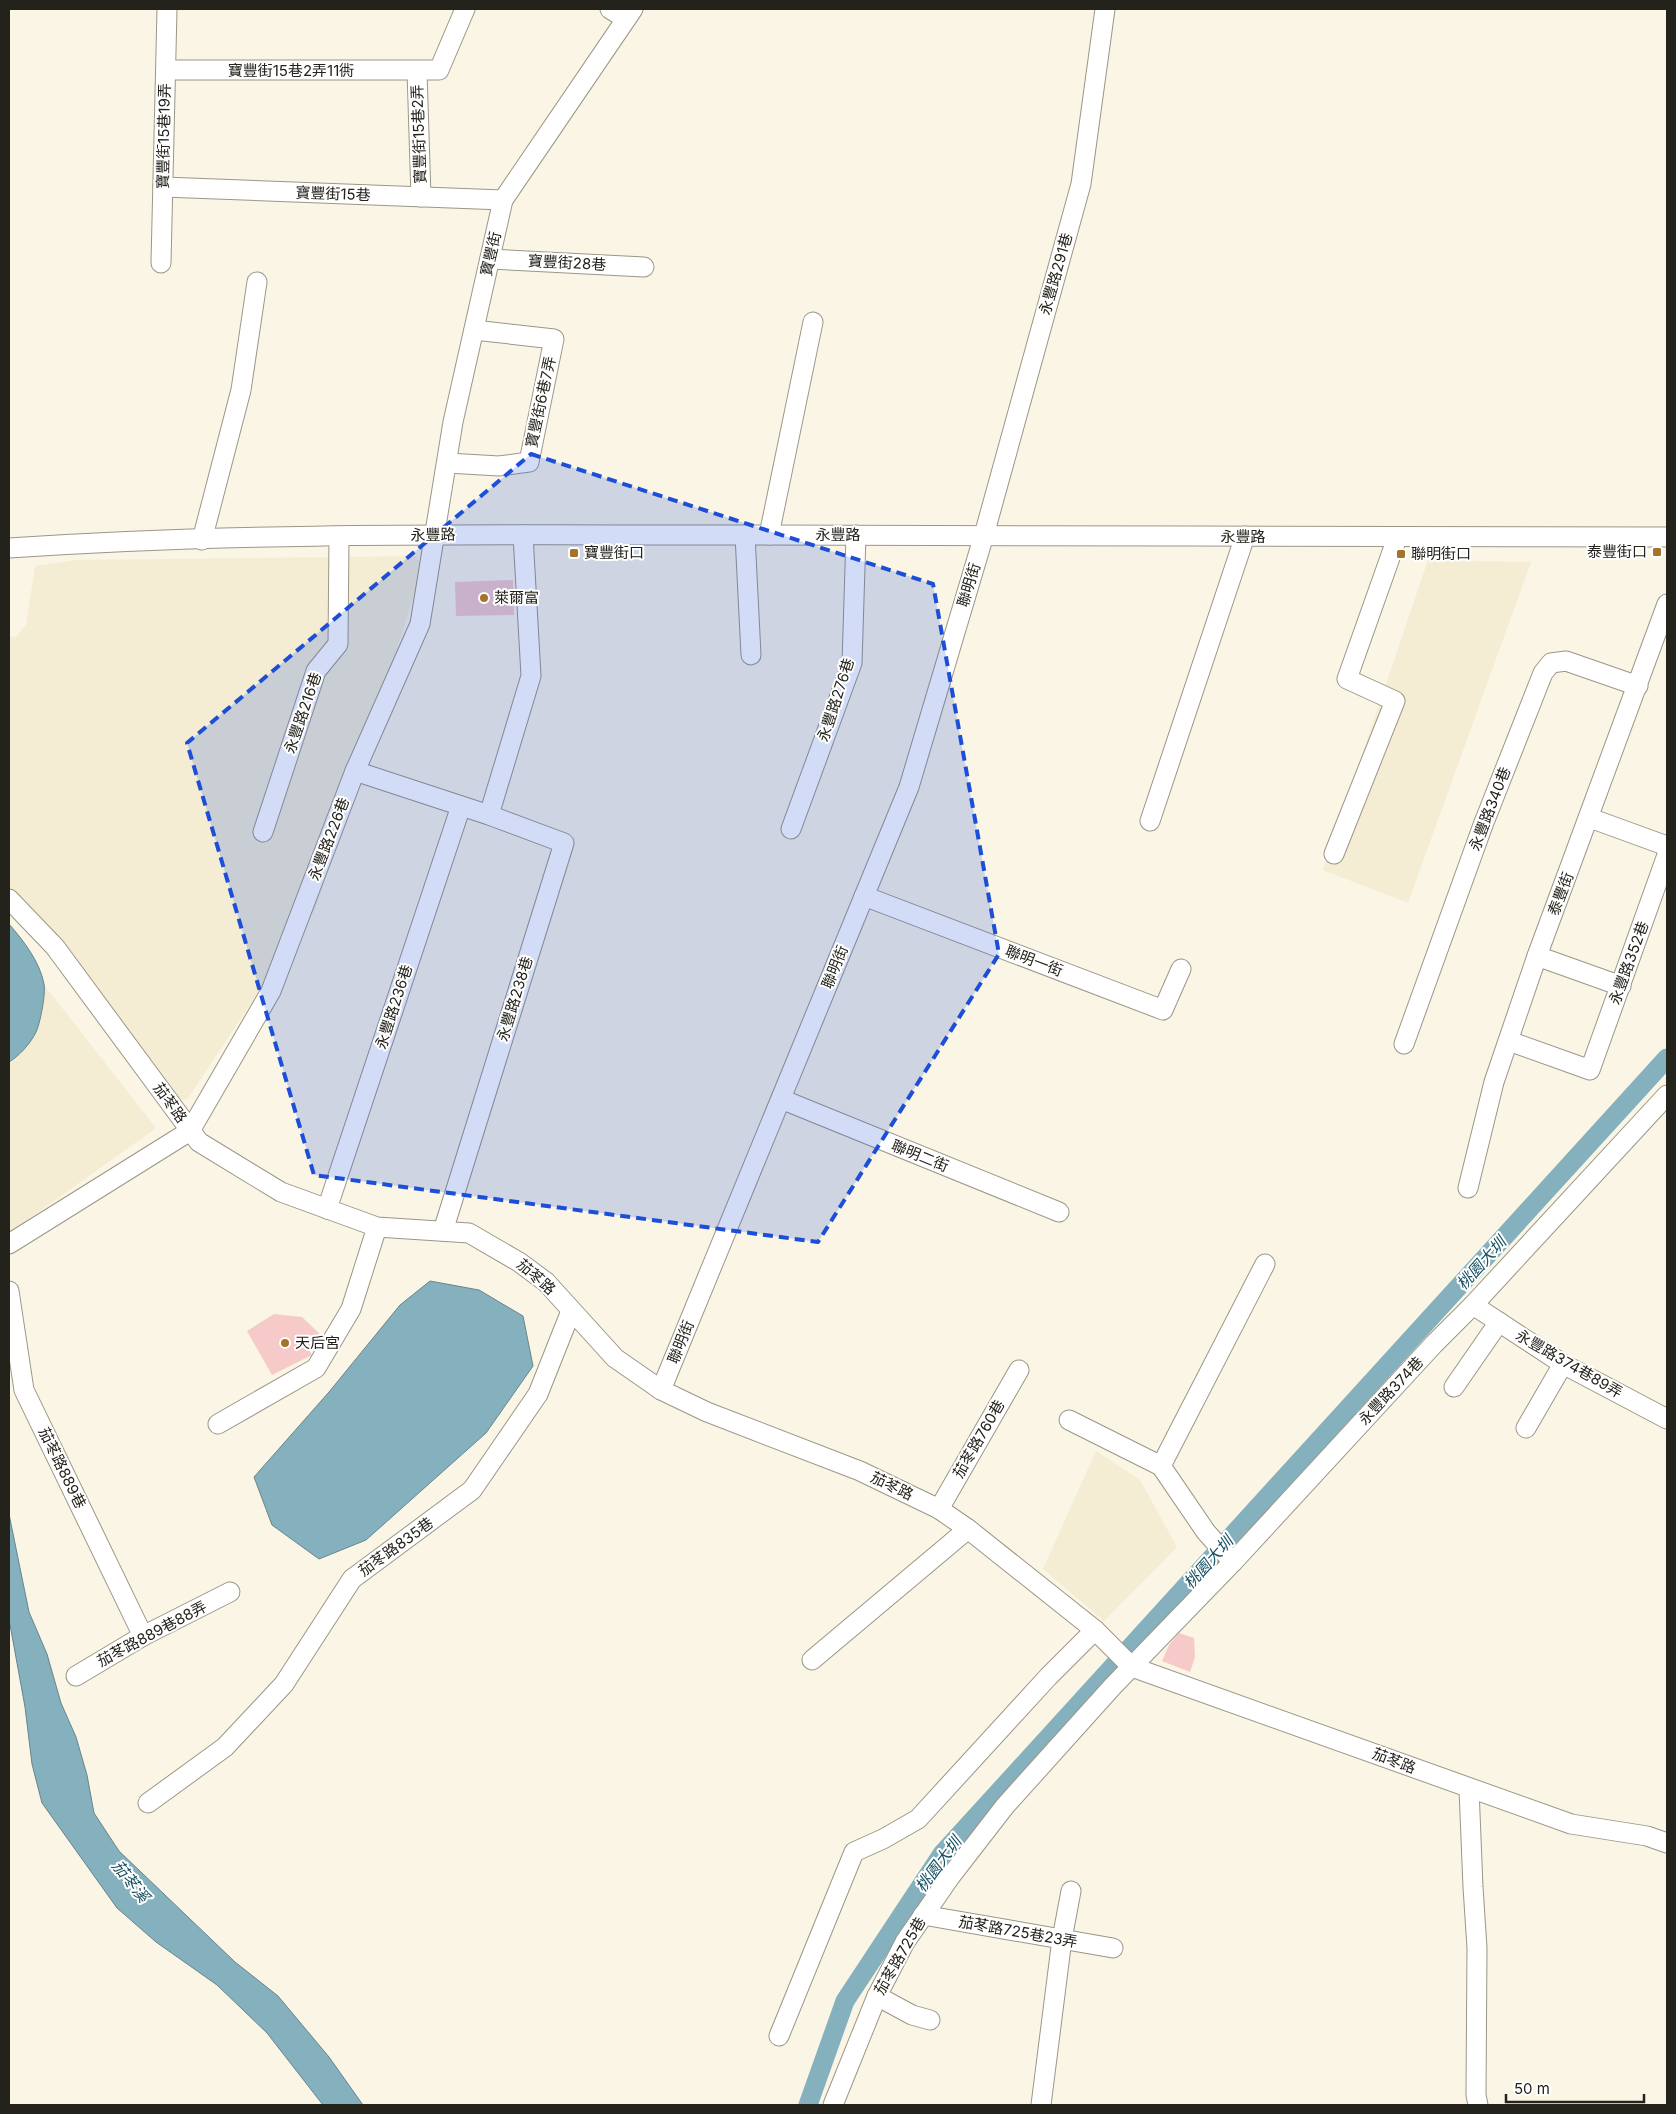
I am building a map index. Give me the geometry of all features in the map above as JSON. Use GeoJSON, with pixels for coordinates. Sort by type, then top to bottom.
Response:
{"type":"FeatureCollection","features":[{"type":"Feature","properties":{"kind":"street","name":"寶豐街15巷19弄"},"geometry":{"type":"LineString","coordinates":[[162,263],[167,9]]}},
{"type":"Feature","properties":{"kind":"street","name":"寶豐街15巷2弄"},"geometry":{"type":"LineString","coordinates":[[421,197],[417,71],[439,70],[465,9]]}},
{"type":"Feature","properties":{"kind":"street","name":"永豐路291巷"},"geometry":{"type":"LineString","coordinates":[[984,535],[1081,184],[1105,9]]}},
{"type":"Feature","properties":{"kind":"street","name":"寶豐街"},"geometry":{"type":"LineString","coordinates":[[436,534],[453,422],[503,200],[623,12]]}},
{"type":"Feature","properties":{"kind":"street","name":"寶豐街15巷2弄11衖"},"geometry":{"type":"LineString","coordinates":[[166,70],[417,71]]}},
{"type":"Feature","properties":{"kind":"street","name":"寶豐街15巷"},"geometry":{"type":"LineString","coordinates":[[163,187],[503,200]]}},
{"type":"Feature","properties":{"kind":"street","name":"寶豐街28巷"},"geometry":{"type":"LineString","coordinates":[[490,259],[644,266]]}},
{"type":"Feature","properties":{"kind":"street"},"geometry":{"type":"LineString","coordinates":[[202,540],[241,390],[257,282]]}},
{"type":"Feature","properties":{"kind":"street"},"geometry":{"type":"LineString","coordinates":[[769,535],[813,322]]}},
{"type":"Feature","properties":{"kind":"street","name":"寶豐街6巷7弄"},"geometry":{"type":"LineString","coordinates":[[447,463],[499,466],[529,462],[554,339],[474,330]]}},
{"type":"Feature","properties":{"kind":"street","name":"永豐路"},"geometry":{"type":"LineString","coordinates":[[9,548],[92,542],[436,534],[1397,538],[1667,537]]}},
{"type":"Feature","properties":{"kind":"street","name":"永豐路226巷"},"geometry":{"type":"LineString","coordinates":[[190,1131],[271,992],[355,771],[420,624],[436,534]]}},
{"type":"Feature","properties":{"kind":"street"},"geometry":{"type":"LineString","coordinates":[[355,771],[489,815],[531,676],[523,535]]}},
{"type":"Feature","properties":{"kind":"street"},"geometry":{"type":"LineString","coordinates":[[745,535],[751,655]]}},
{"type":"Feature","properties":{"kind":"street","name":"永豐路276巷"},"geometry":{"type":"LineString","coordinates":[[791,829],[852,663],[856,535]]}},
{"type":"Feature","properties":{"kind":"street","name":"聯明街"},"geometry":{"type":"LineString","coordinates":[[661,1390],[908,787],[984,535]]}},
{"type":"Feature","properties":{"kind":"street","name":"永豐路216巷"},"geometry":{"type":"LineString","coordinates":[[263,832],[316,671],[338,644],[339,536]]}},
{"type":"Feature","properties":{"kind":"street"},"geometry":{"type":"LineString","coordinates":[[1150,821],[1245,536]]}},
{"type":"Feature","properties":{"kind":"street"},"geometry":{"type":"LineString","coordinates":[[1334,854],[1395,700],[1347,679],[1397,538]]}},
{"type":"Feature","properties":{"kind":"street","name":"泰豐街"},"geometry":{"type":"LineString","coordinates":[[1468,1188],[1494,1082],[1537,956],[1590,818],[1667,604]]}},
{"type":"Feature","properties":{"kind":"street","name":"永豐路340巷"},"geometry":{"type":"LineString","coordinates":[[1404,1044],[1483,825],[1543,673],[1552,663],[1566,661],[1638,686]]}},
{"type":"Feature","properties":{"kind":"street","name":"永豐路236巷"},"geometry":{"type":"LineString","coordinates":[[327,1209],[461,806]]}},
{"type":"Feature","properties":{"kind":"street","name":"永豐路238巷"},"geometry":{"type":"LineString","coordinates":[[443,1231],[564,843],[489,815]]}},
{"type":"Feature","properties":{"kind":"street"},"geometry":{"type":"LineString","coordinates":[[1590,818],[1667,846]]}},
{"type":"Feature","properties":{"kind":"street","name":"永豐路352巷"},"geometry":{"type":"LineString","coordinates":[[1509,1041],[1590,1070],[1667,855]]}},
{"type":"Feature","properties":{"kind":"street","name":"聯明一街"},"geometry":{"type":"LineString","coordinates":[[864,896],[1163,1010],[1181,968]]}},
{"type":"Feature","properties":{"kind":"street","name":"茄苳路"},"geometry":{"type":"LineString","coordinates":[[9,899],[55,947],[199,1142],[281,1192],[377,1227],[470,1233],[519,1262],[546,1282],[615,1358],[661,1390],[707,1412],[860,1471],[939,1509],[968,1529],[1099,1634],[1129,1665],[1469,1789],[1571,1824],[1648,1836],[1667,1842]]}},
{"type":"Feature","properties":{"kind":"street"},"geometry":{"type":"LineString","coordinates":[[1537,956],[1621,986]]}},
{"type":"Feature","properties":{"kind":"street","name":"永豐路374巷"},"geometry":{"type":"LineString","coordinates":[[1113,1686],[1129,1665],[1229,1558],[1473,1305],[1667,1095]]}},
{"type":"Feature","properties":{"kind":"street","name":"聯明二街"},"geometry":{"type":"LineString","coordinates":[[780,1100],[1059,1212]]}},
{"type":"Feature","properties":{"kind":"street"},"geometry":{"type":"LineString","coordinates":[[9,1244],[190,1131]]}},
{"type":"Feature","properties":{"kind":"street"},"geometry":{"type":"LineString","coordinates":[[218,1424],[316,1368],[351,1309],[377,1227]]}},
{"type":"Feature","properties":{"kind":"street"},"geometry":{"type":"LineString","coordinates":[[1160,1466],[1265,1264]]}},
{"type":"Feature","properties":{"kind":"street","name":"茄苳路889巷"},"geometry":{"type":"LineString","coordinates":[[9,1291],[24,1390],[143,1636]]}},
{"type":"Feature","properties":{"kind":"street","name":"永豐路374巷89弄"},"geometry":{"type":"LineString","coordinates":[[1473,1305],[1564,1364],[1667,1419]]}},
{"type":"Feature","properties":{"kind":"street","name":"茄苳路835巷"},"geometry":{"type":"LineString","coordinates":[[148,1802],[225,1747],[284,1684],[352,1579],[472,1490],[538,1394],[571,1310]]}},
{"type":"Feature","properties":{"kind":"street"},"geometry":{"type":"LineString","coordinates":[[1454,1386],[1500,1322]]}},
{"type":"Feature","properties":{"kind":"street"},"geometry":{"type":"LineString","coordinates":[[1526,1428],[1564,1364]]}},
{"type":"Feature","properties":{"kind":"street","name":"茄苳路760巷"},"geometry":{"type":"LineString","coordinates":[[939,1509],[1019,1370]]}},
{"type":"Feature","properties":{"kind":"street"},"geometry":{"type":"LineString","coordinates":[[1069,1420],[1160,1466],[1206,1532],[1229,1558]]}},
{"type":"Feature","properties":{"kind":"street"},"geometry":{"type":"LineString","coordinates":[[812,1660],[968,1529]]}},
{"type":"Feature","properties":{"kind":"street","name":"茄苳路889巷88弄"},"geometry":{"type":"LineString","coordinates":[[76,1676],[143,1636],[230,1592]]}},
{"type":"Feature","properties":{"kind":"street"},"geometry":{"type":"LineString","coordinates":[[779,2036],[854,1852],[918,1819],[1048,1677],[1099,1634]]}},
{"type":"Feature","properties":{"kind":"street","name":"茄苳路725巷"},"geometry":{"type":"LineString","coordinates":[[834,2105],[877,1996],[904,1942],[1004,1806],[1113,1686]]}},
{"type":"Feature","properties":{"kind":"street"},"geometry":{"type":"LineString","coordinates":[[1469,1789],[1472,1887],[1477,1948],[1476,2095],[1478,2105]]}},
{"type":"Feature","properties":{"kind":"street"},"geometry":{"type":"LineString","coordinates":[[1041,2105],[1062,1939],[1071,1891]]}},
{"type":"Feature","properties":{"kind":"street","name":"茄苳路725巷23弄"},"geometry":{"type":"LineString","coordinates":[[923,1915],[1113,1948]]}},
{"type":"Feature","properties":{"kind":"street"},"geometry":{"type":"LineString","coordinates":[[877,1996],[912,2016],[930,2020]]}},
{"type":"Feature","properties":{"kind":"highlighted area"},"geometry":{"type":"Polygon","coordinates":[[[531,454],[933,584],[999,954],[818,1242],[314,1175],[187,743],[531,454]]]}},
{"type":"Feature","properties":{"kind":"shaded area"},"geometry":{"type":"Polygon","coordinates":[[[415,556],[423,566],[315,910],[307,918],[187,1100],[174,1098],[9,891],[9,636],[16,637],[26,625],[35,566],[76,560],[415,556]]]}},
{"type":"Feature","properties":{"kind":"shaded area"},"geometry":{"type":"Polygon","coordinates":[[[1428,560],[1531,562],[1408,903],[1323,870],[1428,560]]]}},
{"type":"Feature","properties":{"kind":"shaded area"},"geometry":{"type":"Polygon","coordinates":[[[44,985],[156,1128],[9,1233],[9,1062],[15,1059],[41,1012],[44,985]]]}},
{"type":"Feature","properties":{"kind":"shaded area"},"geometry":{"type":"Polygon","coordinates":[[[1096,1451],[1140,1480],[1177,1547],[1104,1621],[1043,1569],[1096,1451]]]}},
{"type":"Feature","properties":{"kind":"water"},"geometry":{"type":"Polygon","coordinates":[[[9,924],[35,960],[42,976],[44,988],[41,1017],[37,1030],[23,1050],[9,1062],[9,924]]]}},
{"type":"Feature","properties":{"kind":"water"},"geometry":{"type":"Polygon","coordinates":[[[430,1281],[479,1290],[523,1316],[533,1366],[486,1433],[366,1540],[319,1559],[272,1525],[254,1477],[329,1392],[400,1305],[430,1281]]]}},
{"type":"Feature","properties":{"kind":"water","name":"茄苳溪"},"geometry":{"type":"Polygon","coordinates":[[[9,1514],[29,1612],[47,1654],[61,1703],[76,1737],[87,1775],[94,1813],[119,1851],[235,1962],[278,1996],[329,2057],[363,2105],[323,2105],[267,2033],[217,1985],[156,1942],[117,1908],[42,1803],[32,1764],[25,1707],[9,1619],[9,1514]]]}},
{"type":"Feature","properties":{"kind":"building","name":"萊爾富"},"geometry":{"type":"Polygon","coordinates":[[[513,580],[514,615],[456,616],[455,582],[513,580]]]}},
{"type":"Feature","properties":{"kind":"building","name":"天后宮"},"geometry":{"type":"Polygon","coordinates":[[[274,1314],[302,1317],[325,1339],[307,1347],[312,1355],[272,1375],[247,1331],[274,1314]]]}},
{"type":"Feature","properties":{"kind":"building"},"geometry":{"type":"Polygon","coordinates":[[[1179,1633],[1194,1638],[1195,1657],[1190,1672],[1162,1661],[1169,1645],[1179,1633]]]}},
{"type":"Feature","properties":{"kind":"waterway","name":"桃園大圳"},"geometry":{"type":"LineString","coordinates":[[808,2105],[845,2001],[942,1854],[1667,1058]]}},
{"type":"Feature","properties":{"kind":"place","name":"泰豐街口"},"geometry":{"type":"Point","coordinates":[1657,552]}},
{"type":"Feature","properties":{"kind":"place","name":"寶豐街口"},"geometry":{"type":"Point","coordinates":[574,553]}},
{"type":"Feature","properties":{"kind":"place","name":"聯明街口"},"geometry":{"type":"Point","coordinates":[1401,554]}},
{"type":"Feature","properties":{"kind":"place","name":"萊爾富"},"geometry":{"type":"Point","coordinates":[484,598]}},
{"type":"Feature","properties":{"kind":"place","name":"天后宮"},"geometry":{"type":"Point","coordinates":[285,1343]}}]}
